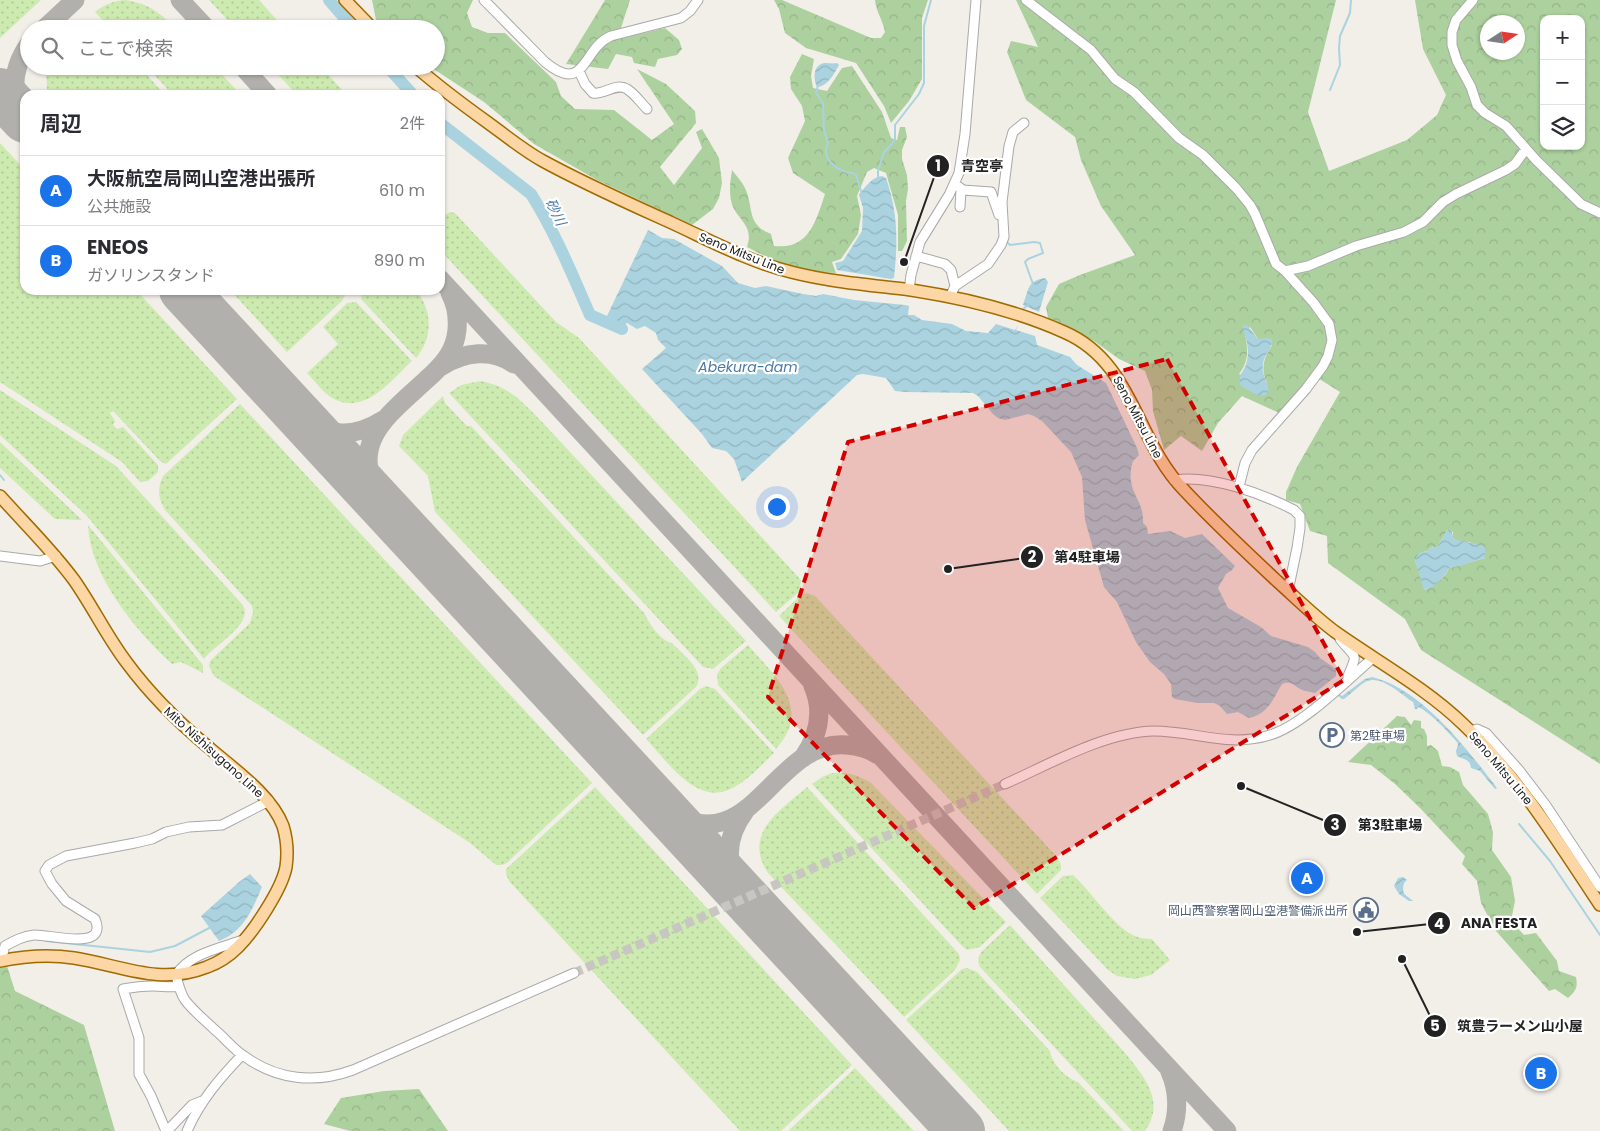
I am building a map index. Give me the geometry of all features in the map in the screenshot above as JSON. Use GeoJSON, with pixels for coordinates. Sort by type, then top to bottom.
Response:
{"type":"FeatureCollection","features":[{"type":"Feature","properties":{"kind":"main road"},"geometry":{"type":"LineString","coordinates":[[345,0],[364,20]]}},
{"type":"Feature","properties":{"kind":"main road","name":"Seno Mitsu Line"},"geometry":{"type":"LineString","coordinates":[[426,75],[465,106],[539,159],[606,194],[734,252],[786,271],[809,276],[909,290],[953,292],[1066,332],[1087,344],[1105,360],[1120,379],[1149,441],[1174,480],[1288,591],[1332,630],[1436,701],[1470,731],[1528,791],[1600,905]]}},
{"type":"Feature","properties":{"kind":"main road","name":"Mito Nishisugano Line"},"geometry":{"type":"LineString","coordinates":[[0,496],[56,556],[74,580],[126,662],[147,688],[169,712],[269,801],[283,826],[287,841],[286,868],[277,891],[245,940],[233,952],[218,962],[188,973],[151,975],[88,960],[60,956],[31,956],[1,961]]}},
{"type":"Feature","properties":{"kind":"street"},"geometry":{"type":"LineString","coordinates":[[484,0],[556,70],[568,74],[579,71],[587,63],[602,40],[681,18],[690,11],[698,0]]}},
{"type":"Feature","properties":{"kind":"street"},"geometry":{"type":"LineString","coordinates":[[960,206],[958,187],[976,0]]}},
{"type":"Feature","properties":{"kind":"street"},"geometry":{"type":"LineString","coordinates":[[1026,0],[1091,50],[1115,80],[1134,92],[1179,138],[1203,155],[1236,188],[1255,214],[1276,264],[1285,271],[1313,302],[1329,324],[1332,340],[1323,366],[1306,389],[1252,450],[1245,464],[1239,487]]}},
{"type":"Feature","properties":{"kind":"street"},"geometry":{"type":"LineString","coordinates":[[1473,0],[1456,20],[1452,32],[1452,45],[1457,61],[1471,86],[1477,105],[1485,113],[1506,126],[1526,149],[1581,204],[1600,213]]}},
{"type":"Feature","properties":{"kind":"street"},"geometry":{"type":"LineString","coordinates":[[579,71],[585,84],[593,93],[598,94],[619,87],[626,88],[647,109]]}},
{"type":"Feature","properties":{"kind":"street"},"geometry":{"type":"LineString","coordinates":[[953,292],[988,264],[1001,245],[1004,237],[1002,202],[1009,146],[1013,132],[1024,123]]}},
{"type":"Feature","properties":{"kind":"street"},"geometry":{"type":"LineString","coordinates":[[1285,271],[1308,266],[1356,246],[1404,232],[1423,222],[1443,202],[1456,194],[1515,164],[1526,149]]}},
{"type":"Feature","properties":{"kind":"street"},"geometry":{"type":"LineString","coordinates":[[958,187],[991,192],[1002,224]]}},
{"type":"Feature","properties":{"kind":"street"},"geometry":{"type":"LineString","coordinates":[[909,290],[920,242],[958,187]]}},
{"type":"Feature","properties":{"kind":"street"},"geometry":{"type":"LineString","coordinates":[[916,256],[945,264],[950,270],[953,292]]}},
{"type":"Feature","properties":{"kind":"street"},"geometry":{"type":"LineString","coordinates":[[1174,480],[1186,478],[1239,487],[1294,510],[1300,516],[1297,548],[1288,591]]}},
{"type":"Feature","properties":{"kind":"street"},"geometry":{"type":"LineString","coordinates":[[0,556],[40,561],[56,556]]}},
{"type":"Feature","properties":{"kind":"street"},"geometry":{"type":"LineString","coordinates":[[1332,630],[1350,650],[1355,659],[1348,679]]}},
{"type":"Feature","properties":{"kind":"street"},"geometry":{"type":"LineString","coordinates":[[1005,784],[1103,741],[1136,733],[1168,732],[1234,741],[1270,735],[1292,725],[1373,658]]}},
{"type":"Feature","properties":{"kind":"street"},"geometry":{"type":"LineString","coordinates":[[1528,791],[1600,887]]}},
{"type":"Feature","properties":{"kind":"street"},"geometry":{"type":"LineString","coordinates":[[1,961],[5,946],[19,938],[33,935],[79,940],[87,939],[96,933],[95,919],[66,901],[52,884],[45,871],[49,865],[66,856],[144,841],[166,832],[189,827],[222,825],[269,801]]}},
{"type":"Feature","properties":{"kind":"street"},"geometry":{"type":"LineString","coordinates":[[176,975],[185,1000],[242,1055],[274,1073],[310,1079],[340,1075],[574,973]]}},
{"type":"Feature","properties":{"kind":"street"},"geometry":{"type":"LineString","coordinates":[[179,986],[171,988],[139,986],[124,989],[140,1038],[139,1074],[167,1131],[192,1105],[202,1101]]}},
{"type":"Feature","properties":{"kind":"street"},"geometry":{"type":"LineString","coordinates":[[188,1131],[202,1101],[220,1078],[242,1055]]}},
{"type":"Feature","properties":{"kind":"highlighted area"},"geometry":{"type":"Polygon","coordinates":[[[1167,359],[1344,680],[974,908],[768,697],[848,442],[1167,359]]]}},
{"type":"Feature","properties":{"kind":"green space"},"geometry":{"type":"Polygon","coordinates":[[[0,0],[41,0],[0,38],[0,0]]]}},
{"type":"Feature","properties":{"kind":"green space"},"geometry":{"type":"Polygon","coordinates":[[[125,0],[148,6],[166,20],[103,20],[95,12],[109,3],[125,0]]]}},
{"type":"Feature","properties":{"kind":"green space"},"geometry":{"type":"Polygon","coordinates":[[[209,0],[259,0],[277,20],[228,20],[209,0]]]}},
{"type":"Feature","properties":{"kind":"green space"},"geometry":{"type":"Polygon","coordinates":[[[372,0],[473,0],[467,13],[472,27],[488,33],[505,33],[556,82],[561,96],[575,109],[614,110],[652,140],[674,124],[637,69],[666,84],[695,111],[696,123],[660,167],[674,185],[702,148],[696,132],[702,129],[719,158],[722,183],[719,198],[713,209],[692,225],[597,180],[534,144],[484,102],[443,75],[445,75],[445,20],[376,20],[372,0]]]}},
{"type":"Feature","properties":{"kind":"green space"},"geometry":{"type":"Polygon","coordinates":[[[605,0],[630,0],[621,28],[623,38],[665,28],[679,40],[682,49],[677,55],[658,59],[655,67],[634,63],[632,57],[616,54],[608,69],[566,64],[605,0]]]}},
{"type":"Feature","properties":{"kind":"green space"},"geometry":{"type":"Polygon","coordinates":[[[774,0],[782,0],[871,38],[881,38],[885,32],[875,0],[928,0],[922,18],[922,79],[909,101],[891,123],[884,106],[856,63],[806,48],[785,33],[779,9],[774,0]]]}},
{"type":"Feature","properties":{"kind":"green space"},"geometry":{"type":"Polygon","coordinates":[[[1016,0],[1336,0],[1308,112],[1329,171],[1407,140],[1437,115],[1446,95],[1423,49],[1415,0],[1600,0],[1600,764],[1421,650],[1405,619],[1328,563],[1327,536],[1310,531],[1300,504],[1286,500],[1286,492],[1297,467],[1340,392],[1313,375],[1279,413],[1242,396],[1218,423],[1202,451],[1181,436],[1164,450],[1153,411],[1152,390],[1145,371],[1119,359],[1094,341],[1048,318],[1046,307],[1059,284],[1135,255],[1101,206],[1081,160],[1075,137],[1026,100],[1007,52],[1011,41],[1038,47],[1016,0]],[[1250,327],[1245,333],[1247,355],[1245,365],[1239,374],[1267,383],[1263,368],[1272,345],[1264,339],[1258,339],[1250,327]],[[1448,529],[1437,547],[1423,552],[1415,560],[1425,590],[1439,581],[1449,568],[1485,558],[1470,542],[1461,542],[1453,538],[1453,532],[1448,529]]]}},
{"type":"Feature","properties":{"kind":"green space"},"geometry":{"type":"Polygon","coordinates":[[[802,54],[814,59],[811,76],[813,88],[827,91],[842,68],[852,66],[882,112],[891,138],[897,140],[900,127],[905,127],[907,137],[902,150],[902,159],[907,175],[908,189],[906,201],[907,241],[902,251],[898,251],[898,215],[886,173],[874,168],[867,172],[857,196],[861,215],[858,234],[841,259],[832,262],[836,273],[790,266],[747,247],[749,241],[748,231],[734,209],[730,195],[732,170],[744,186],[754,220],[763,230],[771,234],[774,246],[786,246],[795,243],[809,232],[814,223],[825,194],[793,173],[788,158],[805,121],[802,106],[791,89],[790,77],[802,54]]]}},
{"type":"Feature","properties":{"kind":"green space"},"geometry":{"type":"Polygon","coordinates":[[[46,75],[147,75],[161,90],[48,90],[46,75]]]}},
{"type":"Feature","properties":{"kind":"green space"},"geometry":{"type":"Polygon","coordinates":[[[154,75],[222,75],[236,90],[168,90],[154,75]]]}},
{"type":"Feature","properties":{"kind":"green space"},"geometry":{"type":"Polygon","coordinates":[[[278,75],[328,75],[342,90],[292,90],[278,75]]]}},
{"type":"Feature","properties":{"kind":"green space"},"geometry":{"type":"Polygon","coordinates":[[[0,143],[20,165],[20,295],[141,295],[237,399],[166,464],[160,461],[113,411],[110,413],[115,421],[113,425],[117,429],[123,427],[158,465],[158,472],[148,481],[140,482],[122,462],[0,382],[0,143]]]}},
{"type":"Feature","properties":{"kind":"green space"},"geometry":{"type":"Polygon","coordinates":[[[450,212],[455,213],[556,322],[579,338],[801,580],[800,591],[776,612],[445,255],[445,215],[450,212]]]}},
{"type":"Feature","properties":{"kind":"green space"},"geometry":{"type":"Polygon","coordinates":[[[235,295],[345,295],[342,301],[287,352],[235,295]]]}},
{"type":"Feature","properties":{"kind":"green space"},"geometry":{"type":"Polygon","coordinates":[[[361,295],[420,295],[426,307],[429,324],[426,342],[416,358],[361,299],[361,295]]]}},
{"type":"Feature","properties":{"kind":"green space"},"geometry":{"type":"Polygon","coordinates":[[[356,302],[412,361],[375,395],[353,403],[341,402],[329,396],[307,373],[338,344],[323,327],[347,303],[356,302]]]}},
{"type":"Feature","properties":{"kind":"green space"},"geometry":{"type":"Polygon","coordinates":[[[480,381],[508,391],[529,409],[746,641],[713,669],[703,667],[449,393],[461,385],[480,381]]]}},
{"type":"Feature","properties":{"kind":"green space"},"geometry":{"type":"Polygon","coordinates":[[[0,390],[116,466],[242,604],[245,611],[239,626],[204,659],[87,516],[0,435],[0,390]]]}},
{"type":"Feature","properties":{"kind":"green space"},"geometry":{"type":"Polygon","coordinates":[[[443,396],[445,403],[467,426],[471,426],[645,614],[656,632],[672,643],[696,669],[698,681],[696,687],[643,735],[435,512],[428,476],[399,446],[403,435],[443,396]]]}},
{"type":"Feature","properties":{"kind":"green space"},"geometry":{"type":"Polygon","coordinates":[[[240,404],[592,783],[507,863],[496,865],[470,843],[214,676],[209,666],[210,661],[250,623],[253,612],[252,606],[165,510],[159,489],[163,476],[240,404]]]}},
{"type":"Feature","properties":{"kind":"green space"},"geometry":{"type":"Polygon","coordinates":[[[0,442],[82,520],[55,519],[0,468],[0,442]]]}},
{"type":"Feature","properties":{"kind":"green space"},"geometry":{"type":"Polygon","coordinates":[[[88,525],[203,665],[203,673],[181,662],[172,664],[130,619],[106,583],[97,564],[88,525]]]}},
{"type":"Feature","properties":{"kind":"green space"},"geometry":{"type":"Polygon","coordinates":[[[806,593],[815,596],[1056,856],[1061,864],[1061,870],[1037,894],[779,616],[801,595],[806,593]]]}},
{"type":"Feature","properties":{"kind":"green space"},"geometry":{"type":"Polygon","coordinates":[[[748,645],[780,683],[790,705],[789,729],[776,749],[718,685],[717,674],[721,668],[748,645]]]}},
{"type":"Feature","properties":{"kind":"green space"},"geometry":{"type":"Polygon","coordinates":[[[706,686],[715,689],[774,753],[746,779],[722,792],[710,792],[697,788],[675,771],[646,739],[700,689],[706,686]]]}},
{"type":"Feature","properties":{"kind":"green space"},"geometry":{"type":"Polygon","coordinates":[[[1397,716],[1405,717],[1411,725],[1414,720],[1421,721],[1421,728],[1424,729],[1427,736],[1427,746],[1431,745],[1438,751],[1442,766],[1450,767],[1459,772],[1463,785],[1488,814],[1493,832],[1492,850],[1511,877],[1515,901],[1511,921],[1524,935],[1536,933],[1557,961],[1559,971],[1576,977],[1576,989],[1568,998],[1555,989],[1549,991],[1496,931],[1481,903],[1477,881],[1462,864],[1465,856],[1395,784],[1371,765],[1348,762],[1397,716]]]}},
{"type":"Feature","properties":{"kind":"green space"},"geometry":{"type":"Polygon","coordinates":[[[832,773],[853,775],[871,783],[1006,922],[980,947],[967,950],[962,946],[812,784],[832,773]]]}},
{"type":"Feature","properties":{"kind":"green space"},"geometry":{"type":"Polygon","coordinates":[[[595,787],[852,1065],[781,1131],[740,1131],[509,881],[506,869],[595,787]]]}},
{"type":"Feature","properties":{"kind":"green space"},"geometry":{"type":"Polygon","coordinates":[[[807,787],[959,954],[960,960],[955,970],[904,1017],[768,873],[761,859],[759,846],[768,824],[776,814],[807,787]]]}},
{"type":"Feature","properties":{"kind":"green space"},"geometry":{"type":"Polygon","coordinates":[[[1073,875],[1118,924],[1135,936],[1152,939],[1170,960],[1151,975],[1135,979],[1117,976],[1108,970],[1040,898],[1063,876],[1073,875]]]}},
{"type":"Feature","properties":{"kind":"green space"},"geometry":{"type":"Polygon","coordinates":[[[1010,925],[1140,1072],[1153,1100],[1151,1120],[1145,1131],[1132,1131],[980,967],[978,959],[982,951],[1010,925]]]}},
{"type":"Feature","properties":{"kind":"green space"},"geometry":{"type":"Polygon","coordinates":[[[0,944],[15,991],[84,1025],[115,1131],[0,1131],[0,944]]]}},
{"type":"Feature","properties":{"kind":"green space"},"geometry":{"type":"Polygon","coordinates":[[[967,968],[977,972],[1050,1051],[1060,1070],[1078,1082],[1124,1131],[1009,1131],[906,1020],[962,969],[967,968]]]}},
{"type":"Feature","properties":{"kind":"green space"},"geometry":{"type":"Polygon","coordinates":[[[855,1068],[914,1131],[788,1131],[855,1068]]]}},
{"type":"Feature","properties":{"kind":"green space"},"geometry":{"type":"Polygon","coordinates":[[[419,1089],[448,1131],[350,1131],[324,1124],[341,1098],[384,1091],[419,1089]]]}},
{"type":"Feature","properties":{"kind":"water"},"geometry":{"type":"Polygon","coordinates":[[[824,63],[837,63],[839,65],[830,79],[817,87],[815,76],[818,66],[824,63]]]}},
{"type":"Feature","properties":{"kind":"water"},"geometry":{"type":"Polygon","coordinates":[[[882,176],[886,178],[895,215],[896,252],[894,278],[837,270],[835,263],[843,261],[862,231],[863,208],[859,195],[872,180],[882,176]]]}},
{"type":"Feature","properties":{"kind":"water","name":"Abekura-dam"},"geometry":{"type":"Polygon","coordinates":[[[648,230],[662,238],[674,239],[722,266],[738,283],[755,288],[766,286],[816,296],[823,294],[854,300],[905,305],[909,306],[908,315],[914,315],[922,320],[952,324],[966,331],[988,333],[996,324],[1015,330],[1018,325],[1016,330],[1035,336],[1037,345],[1070,357],[1077,365],[1106,383],[1137,448],[1139,455],[1133,461],[1131,481],[1142,510],[1143,523],[1147,527],[1148,534],[1170,531],[1185,538],[1202,534],[1235,566],[1226,574],[1218,588],[1228,608],[1261,627],[1271,636],[1308,647],[1336,669],[1336,676],[1315,693],[1302,690],[1291,683],[1282,684],[1273,700],[1265,709],[1256,716],[1249,718],[1238,712],[1227,714],[1220,706],[1214,703],[1197,703],[1172,697],[1171,684],[1164,674],[1150,662],[1136,642],[1117,602],[1104,587],[1085,520],[1082,477],[1071,452],[1042,421],[1034,416],[1028,414],[1005,420],[998,418],[973,393],[895,391],[886,378],[863,374],[857,375],[742,482],[734,459],[726,451],[712,448],[702,434],[642,369],[666,348],[658,340],[656,333],[645,326],[637,329],[627,323],[624,325],[607,316],[648,230]]]}},
{"type":"Feature","properties":{"kind":"water"},"geometry":{"type":"Polygon","coordinates":[[[1045,278],[1048,282],[1039,312],[1023,305],[1032,284],[1039,279],[1045,278]]]}},
{"type":"Feature","properties":{"kind":"water"},"geometry":{"type":"Polygon","coordinates":[[[1246,324],[1258,339],[1269,338],[1272,340],[1263,368],[1269,392],[1266,394],[1254,394],[1240,385],[1239,382],[1248,353],[1247,342],[1242,328],[1246,324]]]}},
{"type":"Feature","properties":{"kind":"water"},"geometry":{"type":"Polygon","coordinates":[[[1448,529],[1451,529],[1454,539],[1485,547],[1485,558],[1449,568],[1439,582],[1424,590],[1415,560],[1419,553],[1437,547],[1448,529]]]}},
{"type":"Feature","properties":{"kind":"water"},"geometry":{"type":"Polygon","coordinates":[[[1372,677],[1408,694],[1426,707],[1472,756],[1497,788],[1495,789],[1480,771],[1471,768],[1468,761],[1457,756],[1457,742],[1439,723],[1418,707],[1415,709],[1413,702],[1392,687],[1373,680],[1367,681],[1344,699],[1337,695],[1342,696],[1365,679],[1372,677]]]}},
{"type":"Feature","properties":{"kind":"water"},"geometry":{"type":"Polygon","coordinates":[[[250,874],[262,887],[255,904],[241,926],[228,937],[219,941],[201,916],[250,874]]]}},
{"type":"Feature","properties":{"kind":"water"},"geometry":{"type":"Polygon","coordinates":[[[1403,877],[1407,880],[1403,887],[1404,893],[1413,901],[1409,901],[1399,894],[1394,886],[1398,878],[1403,877]]]}},
{"type":"Feature","properties":{"kind":"waterway","name":"砂川"},"geometry":{"type":"LineString","coordinates":[[329,0],[346,20]]}},
{"type":"Feature","properties":{"kind":"waterway"},"geometry":{"type":"LineString","coordinates":[[878,177],[884,152],[895,139],[895,125],[919,94],[924,83],[924,26],[931,0]]}},
{"type":"Feature","properties":{"kind":"waterway"},"geometry":{"type":"LineString","coordinates":[[1330,90],[1340,65],[1340,36],[1350,13],[1351,0]]}},
{"type":"Feature","properties":{"kind":"waterway","name":"砂川"},"geometry":{"type":"LineString","coordinates":[[395,75],[409,90]]}},
{"type":"Feature","properties":{"kind":"waterway"},"geometry":{"type":"LineString","coordinates":[[818,85],[816,93],[823,103],[824,130],[828,143],[826,154],[837,168],[856,175],[862,194]]}},
{"type":"Feature","properties":{"kind":"waterway","name":"砂川"},"geometry":{"type":"LineString","coordinates":[[445,127],[531,194],[555,238],[590,315],[622,329]]}},
{"type":"Feature","properties":{"kind":"waterway"},"geometry":{"type":"LineString","coordinates":[[1006,241],[1010,245],[1040,243],[1043,253],[1025,262],[1033,284]]}},
{"type":"Feature","properties":{"kind":"waterway"},"geometry":{"type":"LineString","coordinates":[[1022,310],[1028,305]]}},
{"type":"Feature","properties":{"kind":"waterway"},"geometry":{"type":"LineString","coordinates":[[0,475],[4,480]]}},
{"type":"Feature","properties":{"kind":"waterway"},"geometry":{"type":"LineString","coordinates":[[1519,824],[1550,861],[1600,935]]}},
{"type":"Feature","properties":{"kind":"waterway"},"geometry":{"type":"LineString","coordinates":[[46,941],[150,952],[175,946],[211,927]]}},
{"type":"Feature","properties":{"kind":"taxiway"},"geometry":{"type":"LineString","coordinates":[[54,20],[75,0]]}},
{"type":"Feature","properties":{"kind":"taxiway"},"geometry":{"type":"LineString","coordinates":[[180,0],[199,20]]}},
{"type":"Feature","properties":{"kind":"taxiway"},"geometry":{"type":"LineString","coordinates":[[19,113],[15,95],[15,77],[20,60]]}},
{"type":"Feature","properties":{"kind":"taxiway"},"geometry":{"type":"LineString","coordinates":[[250,75],[264,90]]}},
{"type":"Feature","properties":{"kind":"taxiway"},"geometry":{"type":"LineString","coordinates":[[445,284],[1227,1131]]}},
{"type":"Feature","properties":{"kind":"taxiway"},"geometry":{"type":"LineString","coordinates":[[381,503],[371,482],[368,464],[369,448],[375,433],[385,420],[437,369],[451,352],[456,338],[457,315],[450,293]]}},
{"type":"Feature","properties":{"kind":"taxiway"},"geometry":{"type":"LineString","coordinates":[[442,366],[459,358],[478,354],[497,356],[514,364]]}},
{"type":"Feature","properties":{"kind":"taxiway"},"geometry":{"type":"LineString","coordinates":[[297,414],[318,427],[339,433],[360,431],[383,420]]}},
{"type":"Feature","properties":{"kind":"taxiway"},"geometry":{"type":"LineString","coordinates":[[803,758],[813,741],[818,723],[818,705],[813,686]]}},
{"type":"Feature","properties":{"kind":"taxiway"},"geometry":{"type":"LineString","coordinates":[[659,805],[690,822],[716,823],[739,814],[798,761],[821,748],[847,745],[869,750],[876,754]]}},
{"type":"Feature","properties":{"kind":"taxiway"},"geometry":{"type":"LineString","coordinates":[[745,811],[733,834],[730,856],[735,877],[747,900]]}},
{"type":"Feature","properties":{"kind":"taxiway"},"geometry":{"type":"LineString","coordinates":[[1170,1072],[1175,1086],[1177,1101],[1172,1131]]}},
{"type":"Feature","properties":{"kind":"runway"},"geometry":{"type":"LineString","coordinates":[[0,92],[20,114]]}},
{"type":"Feature","properties":{"kind":"runway"},"geometry":{"type":"LineString","coordinates":[[188,295],[961,1131]]}},
{"type":"Feature","properties":{"kind":"tunnel"},"geometry":{"type":"LineString","coordinates":[[574,973],[1005,784]]}},
{"type":"Feature","properties":{"kind":"place","name":"青空亭"},"geometry":{"type":"Point","coordinates":[904,262]}},
{"type":"Feature","properties":{"kind":"place","name":"第4駐車場"},"geometry":{"type":"Point","coordinates":[948,569]}},
{"type":"Feature","properties":{"kind":"place","name":"第2駐車場"},"geometry":{"type":"Point","coordinates":[1332,735]}},
{"type":"Feature","properties":{"kind":"place","name":"第3駐車場"},"geometry":{"type":"Point","coordinates":[1241,786]}},
{"type":"Feature","properties":{"kind":"place","name":"大阪航空局岡山空港出張所"},"geometry":{"type":"Point","coordinates":[1307,878]}},
{"type":"Feature","properties":{"kind":"place","name":"岡山西警察署岡山空港警備派出所"},"geometry":{"type":"Point","coordinates":[1366,910]}},
{"type":"Feature","properties":{"kind":"place","name":"ANA FESTA"},"geometry":{"type":"Point","coordinates":[1357,932]}},
{"type":"Feature","properties":{"kind":"place","name":"筑豊ラーメン山小屋"},"geometry":{"type":"Point","coordinates":[1402,959]}},
{"type":"Feature","properties":{"kind":"place","name":"ENEOS"},"geometry":{"type":"Point","coordinates":[1541,1073]}}]}
